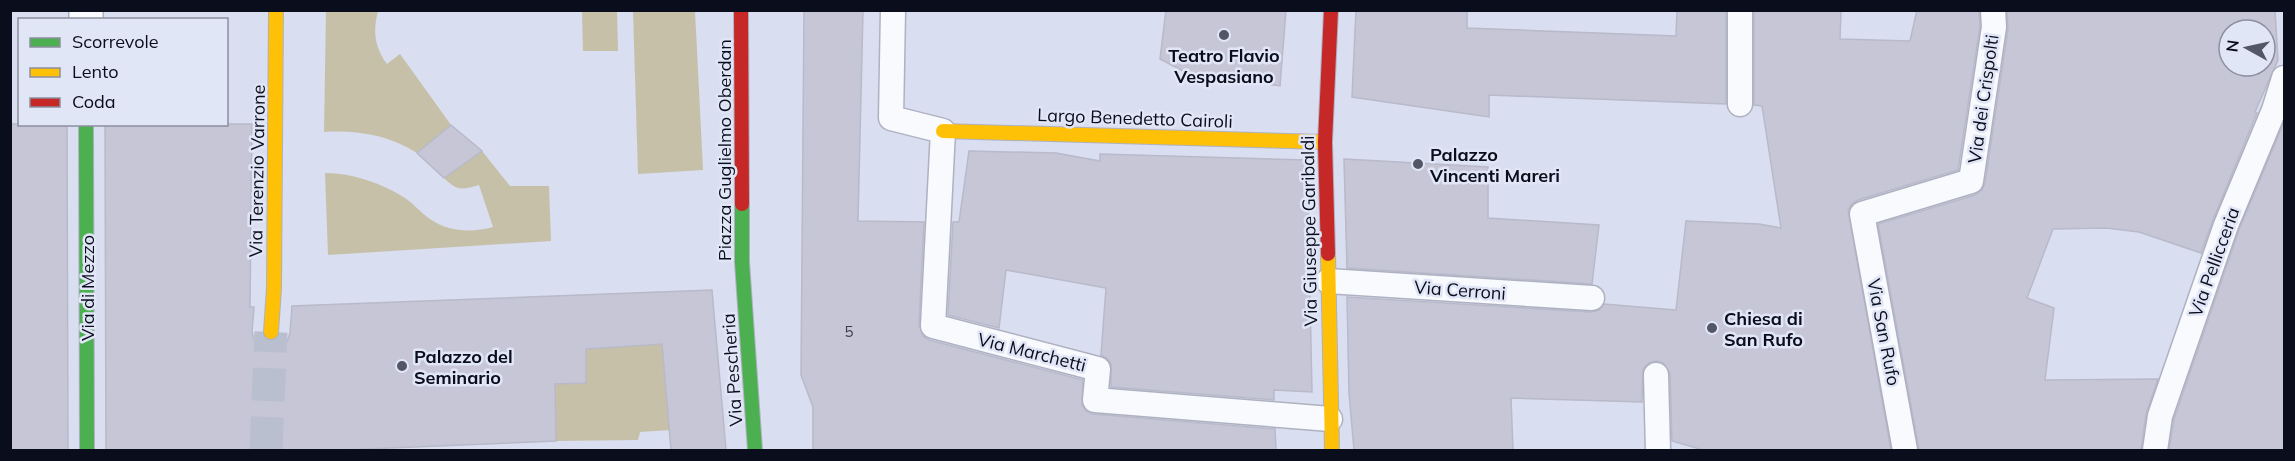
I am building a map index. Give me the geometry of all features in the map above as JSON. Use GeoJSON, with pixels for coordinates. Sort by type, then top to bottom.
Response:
{"type":"FeatureCollection","features":[{"type":"Feature","properties":{"kind":"street","name":"Via Terenzio Varrone"},"geometry":{"type":"LineString","coordinates":[[271,332],[274,288],[276,10]]}},
{"type":"Feature","properties":{"kind":"street","name":"Piazza Guglielmo Oberdan"},"geometry":{"type":"LineString","coordinates":[[741,10],[744,288]]}},
{"type":"Feature","properties":{"kind":"street","name":"Via Giuseppe Garibaldi"},"geometry":{"type":"LineString","coordinates":[[1331,10],[1325,142],[1332,450]]}},
{"type":"Feature","properties":{"kind":"street","name":"Via di Mezzo"},"geometry":{"type":"LineString","coordinates":[[86,126],[87,450]]}},
{"type":"Feature","properties":{"kind":"street","name":"Largo Benedetto Cairoli"},"geometry":{"type":"LineString","coordinates":[[943,131],[1325,142]]}},
{"type":"Feature","properties":{"kind":"street","name":"Via Pescheria"},"geometry":{"type":"LineString","coordinates":[[744,288],[755,450]]}},
{"type":"Feature","properties":{"kind":"lane"},"geometry":{"type":"LineString","coordinates":[[893,10],[891,118],[943,131]]}},
{"type":"Feature","properties":{"kind":"lane"},"geometry":{"type":"LineString","coordinates":[[1740,10],[1740,104]]}},
{"type":"Feature","properties":{"kind":"lane","name":"Via dei Crispolti"},"geometry":{"type":"LineString","coordinates":[[1862,214],[1971,181],[1994,27],[1993,10]]}},
{"type":"Feature","properties":{"kind":"lane","name":"Via Pellicceria"},"geometry":{"type":"LineString","coordinates":[[2155,450],[2160,416],[2226,225],[2279,111],[2284,78]]}},
{"type":"Feature","properties":{"kind":"lane","name":"Via Marchetti"},"geometry":{"type":"LineString","coordinates":[[943,131],[933,326],[1098,369],[1095,400],[1330,419]]}},
{"type":"Feature","properties":{"kind":"lane","name":"Via San Rufo"},"geometry":{"type":"LineString","coordinates":[[1862,214],[1905,450]]}},
{"type":"Feature","properties":{"kind":"lane","name":"Via Cerroni"},"geometry":{"type":"LineString","coordinates":[[1328,281],[1592,298]]}},
{"type":"Feature","properties":{"kind":"lane"},"geometry":{"type":"LineString","coordinates":[[1656,375],[1658,450]]}},
{"type":"Feature","properties":{"kind":"shaded area"},"geometry":{"type":"Polygon","coordinates":[[[326,11],[378,11],[375,25],[376,38],[379,51],[387,64],[400,54],[451,125],[417,153],[395,142],[372,135],[324,132],[326,11]]]}},
{"type":"Feature","properties":{"kind":"shaded area"},"geometry":{"type":"Polygon","coordinates":[[[582,11],[617,11],[618,51],[583,51],[582,11]]]}},
{"type":"Feature","properties":{"kind":"shaded area"},"geometry":{"type":"Polygon","coordinates":[[[633,11],[695,11],[703,170],[638,174],[633,11]]]}},
{"type":"Feature","properties":{"kind":"shaded area"},"geometry":{"type":"Polygon","coordinates":[[[482,151],[510,186],[549,186],[551,241],[328,255],[325,173],[346,175],[377,183],[405,198],[427,217],[445,227],[477,230],[493,227],[479,185],[460,188],[444,178],[482,151]]]}},
{"type":"Feature","properties":{"kind":"shaded area"},"geometry":{"type":"Polygon","coordinates":[[[662,344],[670,430],[640,432],[638,440],[556,441],[555,384],[586,349],[662,344]]]}},
{"type":"Feature","properties":{"kind":"building"},"geometry":{"type":"Polygon","coordinates":[[[804,10],[863,10],[858,221],[924,222],[919,325],[923,336],[929,340],[1083,380],[1082,405],[1086,411],[1093,414],[1275,429],[1276,450],[813,450],[813,407],[801,375],[804,10]]]}},
{"type":"Feature","properties":{"kind":"building","name":"Teatro Flavio Vespasiano"},"geometry":{"type":"Polygon","coordinates":[[[1166,10],[1286,10],[1280,86],[1185,72],[1160,59],[1166,10]]]}},
{"type":"Feature","properties":{"kind":"building"},"geometry":{"type":"Polygon","coordinates":[[[1356,10],[1467,10],[1467,28],[1676,36],[1677,10],[1726,10],[1726,104],[1489,95],[1489,117],[1352,97],[1356,10]]]}},
{"type":"Feature","properties":{"kind":"building"},"geometry":{"type":"Polygon","coordinates":[[[1754,10],[1841,10],[1840,39],[1910,41],[1917,10],[1979,10],[1980,26],[1958,170],[1858,200],[1848,210],[1891,450],[1703,450],[1672,441],[1670,374],[1663,363],[1656,361],[1649,363],[1643,369],[1642,402],[1511,398],[1513,450],[1354,450],[1349,393],[1347,297],[1591,312],[1599,310],[1604,304],[1676,310],[1686,221],[1759,224],[1781,228],[1762,106],[1754,105],[1754,10]]]}},
{"type":"Feature","properties":{"kind":"building"},"geometry":{"type":"Polygon","coordinates":[[[2007,10],[2275,10],[2275,18],[2217,18],[2217,78],[2270,78],[2201,253],[2139,232],[2106,228],[2053,229],[2027,298],[2054,308],[2045,380],[2158,379],[2146,414],[2141,450],[1919,450],[1878,224],[1975,195],[1982,190],[1985,183],[2008,29],[2007,10]]]}},
{"type":"Feature","properties":{"kind":"building"},"geometry":{"type":"Polygon","coordinates":[[[2284,122],[2284,450],[2169,450],[2174,419],[2239,230],[2284,122]]]}},
{"type":"Feature","properties":{"kind":"building"},"geometry":{"type":"Polygon","coordinates":[[[10,124],[67,126],[68,450],[10,450],[10,124]]]}},
{"type":"Feature","properties":{"kind":"building"},"geometry":{"type":"Polygon","coordinates":[[[252,124],[250,307],[254,307],[252,331],[254,340],[260,347],[269,351],[280,349],[287,342],[292,306],[712,290],[726,450],[671,450],[662,344],[586,349],[586,383],[555,384],[556,441],[343,450],[106,450],[105,126],[252,124]]]}},
{"type":"Feature","properties":{"kind":"building"},"geometry":{"type":"Polygon","coordinates":[[[451,125],[482,151],[444,178],[417,153],[451,125]]]}},
{"type":"Feature","properties":{"kind":"building"},"geometry":{"type":"Polygon","coordinates":[[[969,151],[1056,153],[1100,161],[1100,154],[1307,160],[1312,392],[1274,390],[1274,400],[1111,387],[1111,364],[1101,355],[1106,288],[1006,270],[999,328],[948,315],[953,222],[959,222],[969,151]]]}},
{"type":"Feature","properties":{"kind":"building"},"geometry":{"type":"Polygon","coordinates":[[[1344,159],[1488,167],[1488,218],[1599,225],[1592,284],[1347,268],[1344,159]]]}},
{"type":"Feature","properties":{"kind":"tunnel"},"geometry":{"type":"LineString","coordinates":[[266,450],[271,332]]}},
{"type":"Feature","properties":{"kind":"traffic: fast"},"geometry":{"type":"LineString","coordinates":[[86,126],[87,450]]}},
{"type":"Feature","properties":{"kind":"traffic: fast"},"geometry":{"type":"LineString","coordinates":[[742,204],[742,262],[755,450]]}},
{"type":"Feature","properties":{"kind":"traffic: slow"},"geometry":{"type":"LineString","coordinates":[[271,332],[274,288],[276,10]]}},
{"type":"Feature","properties":{"kind":"traffic: slow"},"geometry":{"type":"LineString","coordinates":[[943,131],[1325,142]]}},
{"type":"Feature","properties":{"kind":"traffic: slow"},"geometry":{"type":"LineString","coordinates":[[1328,254],[1332,450]]}},
{"type":"Feature","properties":{"kind":"traffic: jam"},"geometry":{"type":"LineString","coordinates":[[741,10],[742,204]]}},
{"type":"Feature","properties":{"kind":"traffic: jam"},"geometry":{"type":"LineString","coordinates":[[1328,254],[1325,142],[1331,10]]}},
{"type":"Feature","properties":{"kind":"place","name":"Teatro Flavio Vespasiano"},"geometry":{"type":"Point","coordinates":[1224,35]}},
{"type":"Feature","properties":{"kind":"place","name":"Palazzo Vincenti Mareri"},"geometry":{"type":"Point","coordinates":[1418,164]}},
{"type":"Feature","properties":{"kind":"place","name":"Chiesa di San Rufo"},"geometry":{"type":"Point","coordinates":[1712,328]}},
{"type":"Feature","properties":{"kind":"place","name":"Palazzo del Seminario"},"geometry":{"type":"Point","coordinates":[402,366]}}]}
